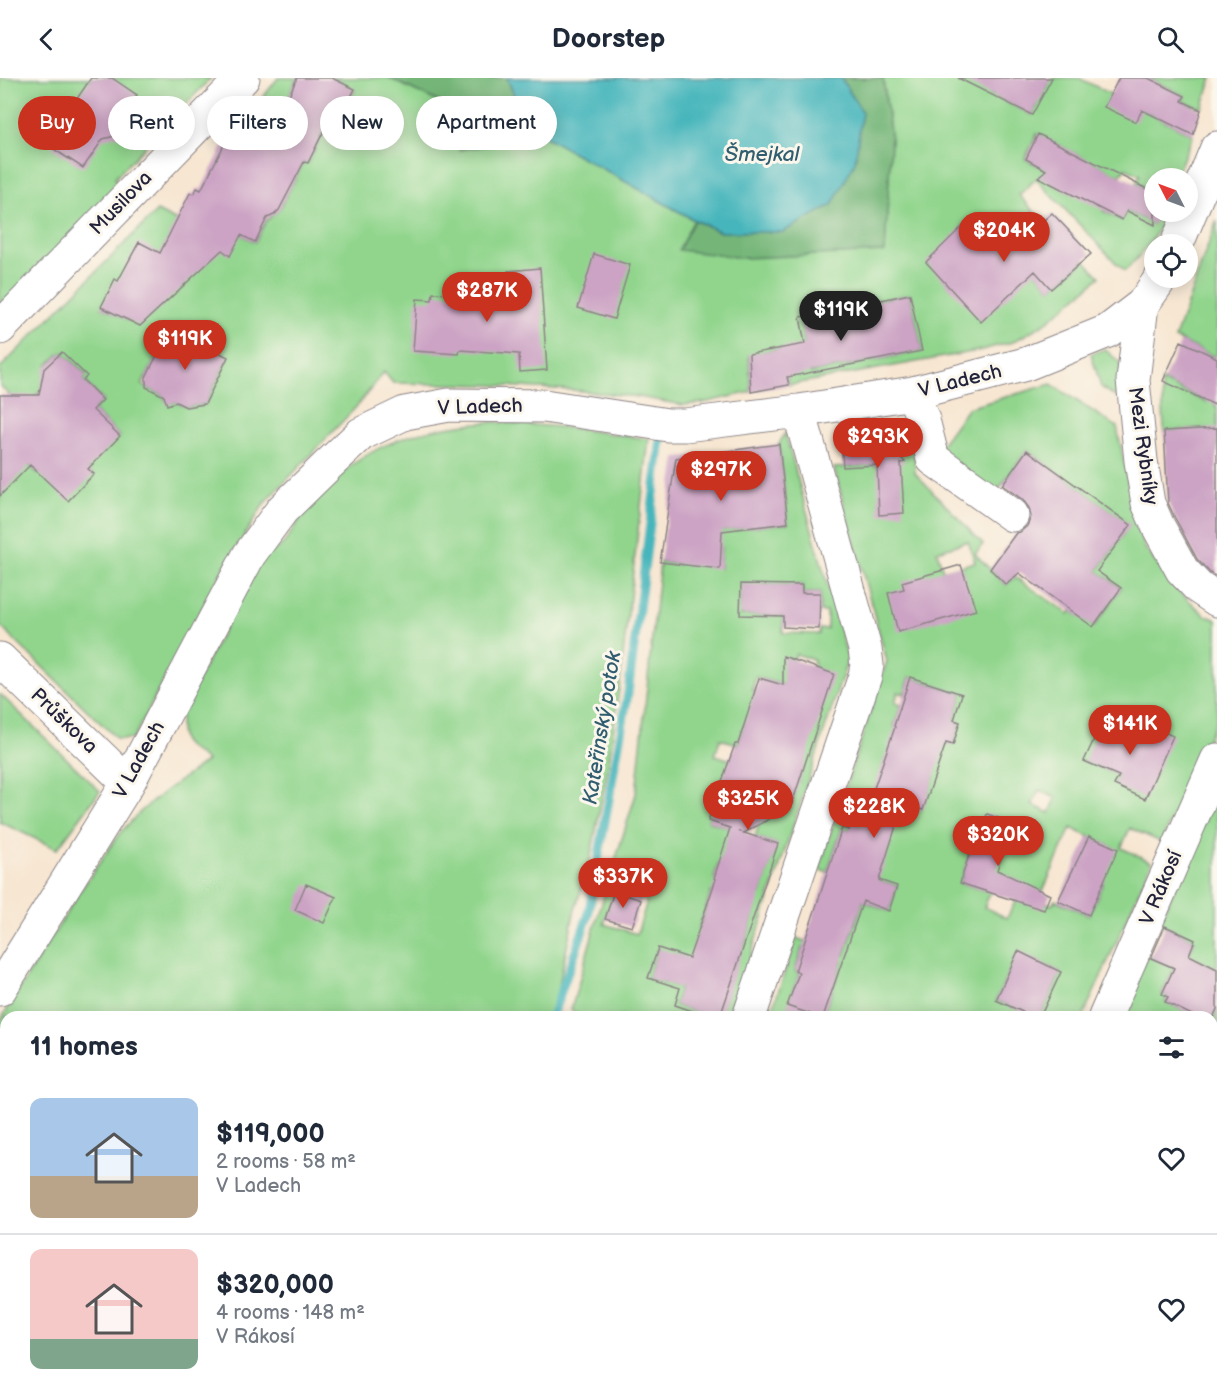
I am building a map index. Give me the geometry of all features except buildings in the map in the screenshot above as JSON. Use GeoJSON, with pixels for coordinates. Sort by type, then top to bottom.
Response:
{"type":"FeatureCollection","features":[{"type":"Feature","properties":{"kind":"street","name":"Musilova"},"geometry":{"type":"LineString","coordinates":[[0,328],[243,78]]}},
{"type":"Feature","properties":{"kind":"street"},"geometry":{"type":"LineString","coordinates":[[1181,234],[1217,148]]}},
{"type":"Feature","properties":{"kind":"street","name":"V Ladech"},"geometry":{"type":"LineString","coordinates":[[0,989],[128,783],[249,555],[282,510],[361,435],[405,413],[448,405],[544,406],[668,425],[704,424],[913,393],[1026,364],[1108,331],[1142,305],[1154,288]]}},
{"type":"Feature","properties":{"kind":"street","name":"Mezi Rybníky"},"geometry":{"type":"LineString","coordinates":[[1142,305],[1133,380],[1141,461],[1149,503],[1158,526],[1182,570],[1199,588],[1217,600]]}},
{"type":"Feature","properties":{"kind":"street"},"geometry":{"type":"LineString","coordinates":[[913,393],[933,459],[1012,515]]}},
{"type":"Feature","properties":{"kind":"street"},"geometry":{"type":"LineString","coordinates":[[751,1011],[866,676],[867,665],[865,649],[799,411]]}},
{"type":"Feature","properties":{"kind":"street","name":"Průškova"},"geometry":{"type":"LineString","coordinates":[[0,659],[128,783]]}},
{"type":"Feature","properties":{"kind":"street","name":"V Rákosí"},"geometry":{"type":"LineString","coordinates":[[1108,1011],[1217,760]]}},
{"type":"Feature","properties":{"kind":"green space"},"geometry":{"type":"Polygon","coordinates":[[[0,78],[211,78],[194,96],[108,96],[108,150],[142,150],[115,178],[121,192],[0,309],[0,78]]]}},
{"type":"Feature","properties":{"kind":"green space"},"geometry":{"type":"Polygon","coordinates":[[[278,78],[297,78],[289,96],[264,96],[278,78]]]}},
{"type":"Feature","properties":{"kind":"green space"},"geometry":{"type":"Polygon","coordinates":[[[332,78],[389,78],[426,96],[416,96],[416,150],[557,150],[557,143],[694,220],[679,249],[885,251],[891,140],[883,78],[999,78],[990,94],[1032,115],[1052,78],[1079,78],[1193,135],[1179,168],[1144,168],[1144,187],[1136,183],[1140,175],[1125,168],[1120,176],[1037,134],[1025,159],[1108,201],[1103,211],[1121,220],[1127,211],[1144,220],[1144,222],[1153,224],[1162,222],[1155,234],[1144,234],[1144,249],[1125,271],[1036,179],[1019,195],[1042,220],[1054,225],[1021,254],[1051,289],[1085,260],[1100,277],[1047,322],[1013,342],[977,351],[789,385],[781,348],[749,355],[751,392],[683,405],[639,397],[572,390],[393,383],[384,372],[358,405],[264,504],[226,564],[133,739],[117,739],[0,626],[0,436],[38,474],[93,474],[79,460],[120,436],[93,410],[103,400],[83,380],[87,375],[62,352],[47,365],[44,376],[46,385],[36,395],[20,405],[0,386],[0,368],[157,211],[221,243],[228,228],[255,242],[266,221],[279,210],[304,162],[308,163],[320,138],[320,150],[404,150],[404,96],[352,96],[355,90],[332,78]],[[144,294],[102,307],[130,321],[144,294]],[[910,294],[800,317],[810,373],[922,351],[910,294]],[[171,328],[142,385],[164,396],[165,400],[172,403],[176,402],[186,407],[205,404],[228,357],[171,328]]]}},
{"type":"Feature","properties":{"kind":"green space"},"geometry":{"type":"Polygon","coordinates":[[[389,78],[507,78],[514,96],[426,96],[389,78]]]}},
{"type":"Feature","properties":{"kind":"green space"},"geometry":{"type":"Polygon","coordinates":[[[841,78],[883,78],[891,140],[885,252],[743,258],[679,250],[694,220],[721,232],[862,112],[841,78]]]}},
{"type":"Feature","properties":{"kind":"green space"},"geometry":{"type":"Polygon","coordinates":[[[1149,78],[1212,78],[1202,108],[1182,101],[1185,96],[1149,78]]]}},
{"type":"Feature","properties":{"kind":"green space"},"geometry":{"type":"Polygon","coordinates":[[[1217,220],[1217,353],[1215,357],[1175,338],[1193,288],[1198,288],[1198,273],[1217,220]]]}},
{"type":"Feature","properties":{"kind":"green space"},"geometry":{"type":"Polygon","coordinates":[[[1105,349],[1120,363],[1123,386],[1116,397],[1101,387],[1091,354],[1105,349]]]}},
{"type":"Feature","properties":{"kind":"green space"},"geometry":{"type":"Polygon","coordinates":[[[1162,381],[1206,402],[1213,388],[1217,404],[1215,407],[1217,408],[1217,452],[1205,429],[1164,431],[1162,381]]]}},
{"type":"Feature","properties":{"kind":"green space"},"geometry":{"type":"Polygon","coordinates":[[[1051,384],[1117,427],[1137,528],[1145,548],[1172,585],[1205,615],[1217,620],[1217,718],[1161,842],[1130,828],[1121,848],[1152,862],[1086,1011],[1043,1011],[1061,972],[1018,952],[996,1000],[1021,1011],[825,1011],[842,961],[802,948],[795,971],[799,973],[788,1006],[802,1011],[772,1011],[796,938],[845,955],[863,901],[889,911],[897,886],[879,880],[871,829],[852,823],[849,830],[842,828],[827,873],[819,869],[887,661],[834,468],[900,463],[898,425],[913,423],[915,473],[983,544],[975,554],[1006,585],[1015,577],[1069,614],[1071,611],[1094,627],[1121,588],[1066,549],[1068,546],[1099,569],[1130,525],[1027,450],[996,493],[937,450],[968,408],[1051,384]],[[968,541],[937,551],[943,571],[975,562],[968,541]],[[910,677],[904,694],[898,692],[895,703],[901,705],[894,726],[953,745],[960,723],[954,720],[962,694],[910,677]],[[1143,723],[1136,738],[1085,761],[1119,776],[1115,784],[1145,798],[1143,723]],[[934,777],[872,793],[922,810],[934,777]],[[1039,790],[1032,805],[1050,813],[1056,798],[1039,790]],[[1071,828],[1042,893],[1043,901],[1052,905],[1055,900],[1089,915],[1101,888],[1114,848],[1071,828]],[[970,852],[960,883],[986,891],[996,860],[970,852]],[[1000,872],[984,907],[1007,918],[1024,884],[1000,872]]]}},
{"type":"Feature","properties":{"kind":"green space"},"geometry":{"type":"Polygon","coordinates":[[[493,422],[561,427],[649,439],[608,769],[589,865],[574,913],[554,1011],[6,1011],[79,893],[119,834],[165,791],[207,761],[188,747],[181,738],[181,713],[262,555],[282,545],[321,494],[357,461],[377,449],[421,432],[493,422]]]}},
{"type":"Feature","properties":{"kind":"green space"},"geometry":{"type":"Polygon","coordinates":[[[785,433],[848,659],[732,1011],[715,1011],[658,948],[648,978],[680,988],[675,1005],[692,1011],[573,1011],[571,1010],[596,922],[636,794],[660,562],[678,565],[685,519],[718,531],[788,523],[779,444],[785,433]],[[707,546],[720,568],[721,547],[707,546]],[[763,585],[741,594],[740,615],[783,616],[783,633],[819,634],[820,629],[827,629],[827,612],[820,612],[820,593],[802,593],[802,585],[763,585]],[[796,654],[783,685],[756,677],[752,690],[821,713],[814,660],[796,654]],[[745,723],[738,744],[720,739],[715,755],[799,781],[750,724],[745,723]],[[741,772],[731,800],[717,795],[708,821],[738,831],[726,866],[718,864],[714,878],[761,894],[777,844],[755,837],[764,809],[778,814],[791,807],[796,791],[741,772]],[[614,892],[604,924],[637,934],[647,901],[614,892]],[[711,892],[699,928],[738,949],[744,946],[756,907],[711,892]]]}},
{"type":"Feature","properties":{"kind":"green space"},"geometry":{"type":"Polygon","coordinates":[[[0,694],[100,791],[57,849],[0,822],[0,694]]]}},
{"type":"Feature","properties":{"kind":"green space"},"geometry":{"type":"Polygon","coordinates":[[[1217,794],[1217,969],[1189,955],[1195,940],[1159,923],[1217,794]]]}},
{"type":"Feature","properties":{"kind":"green space"},"geometry":{"type":"Polygon","coordinates":[[[1146,955],[1174,968],[1162,994],[1168,997],[1165,1002],[1184,1011],[1121,1011],[1146,955]]]}},
{"type":"Feature","properties":{"kind":"water","name":"Šmejkal"},"geometry":{"type":"Polygon","coordinates":[[[507,78],[841,78],[862,112],[855,162],[832,205],[783,232],[721,232],[694,220],[557,143],[557,96],[514,96],[507,78]]]}},
{"type":"Feature","properties":{"kind":"waterway","name":"Kateřinský potok"},"geometry":{"type":"LineString","coordinates":[[554,1011],[588,916],[628,693],[661,439]]}}]}
